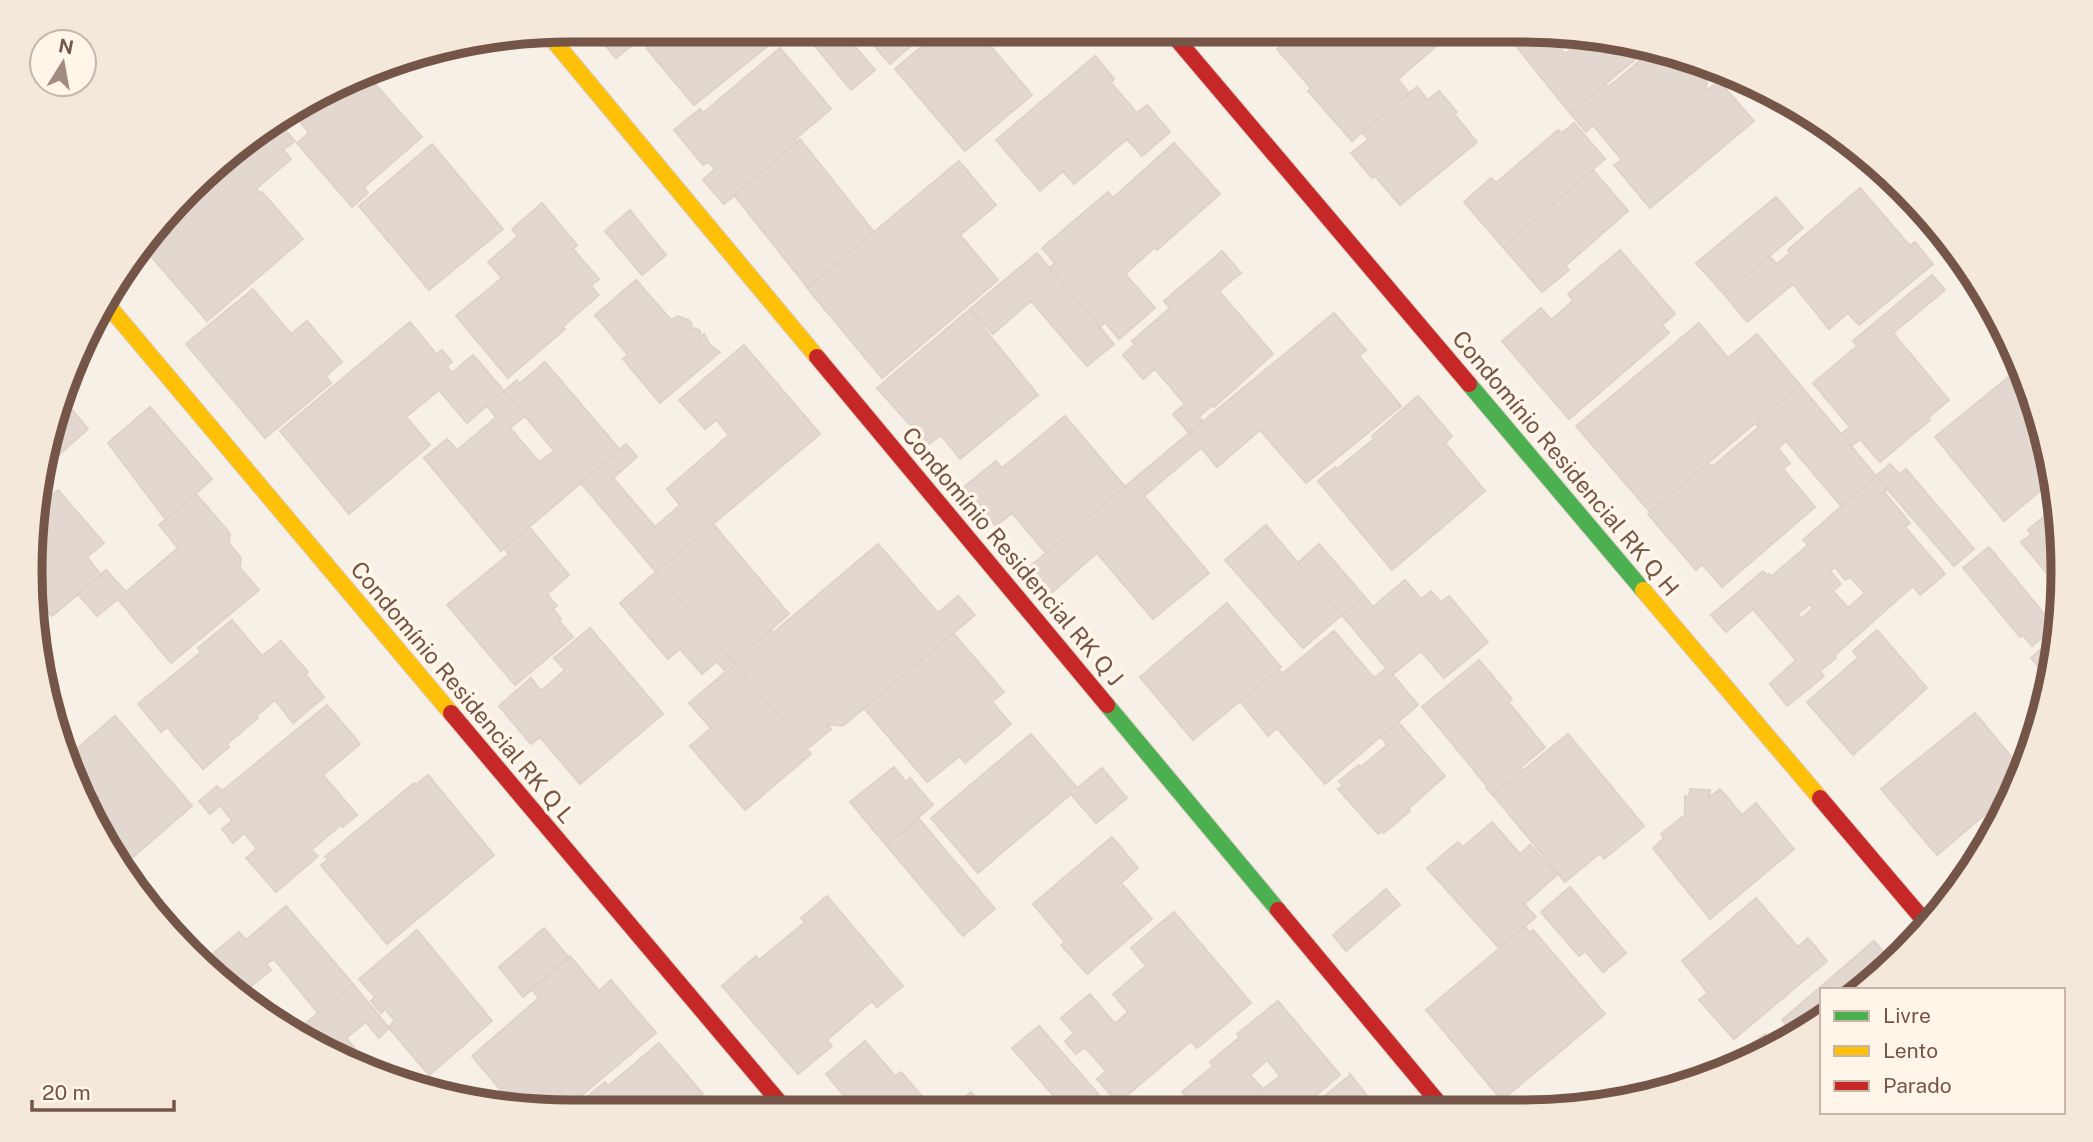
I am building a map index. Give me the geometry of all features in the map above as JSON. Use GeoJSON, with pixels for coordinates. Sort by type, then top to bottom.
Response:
{"type":"FeatureCollection","features":[{"type":"Feature","properties":{"kind":"street","name":"Condomínio Residencial RK Q J"},"geometry":{"type":"LineString","coordinates":[[555,42],[1436,1100]]}},
{"type":"Feature","properties":{"kind":"street","name":"Condomínio Residencial RK Q H"},"geometry":{"type":"LineString","coordinates":[[1179,42],[1922,918]]}},
{"type":"Feature","properties":{"kind":"street","name":"Condomínio Residencial RK Q L"},"geometry":{"type":"LineString","coordinates":[[111,309],[778,1100]]}},
{"type":"Feature","properties":{"kind":"building"},"geometry":{"type":"Polygon","coordinates":[[[587,42],[636,42],[616,58],[603,43],[587,42]]]}},
{"type":"Feature","properties":{"kind":"building"},"geometry":{"type":"Polygon","coordinates":[[[645,42],[768,42],[769,45],[694,105],[647,49],[645,42]]]}},
{"type":"Feature","properties":{"kind":"building"},"geometry":{"type":"Polygon","coordinates":[[[812,42],[851,42],[875,70],[851,90],[812,42]]]}},
{"type":"Feature","properties":{"kind":"building"},"geometry":{"type":"Polygon","coordinates":[[[871,42],[915,42],[890,64],[871,42]]]}},
{"type":"Feature","properties":{"kind":"building"},"geometry":{"type":"Polygon","coordinates":[[[927,42],[987,42],[1032,95],[965,151],[895,69],[927,42]]]}},
{"type":"Feature","properties":{"kind":"building"},"geometry":{"type":"Polygon","coordinates":[[[1286,42],[1441,42],[1398,79],[1409,93],[1352,141],[1308,91],[1311,88],[1277,49],[1286,42]]]}},
{"type":"Feature","properties":{"kind":"building"},"geometry":{"type":"Polygon","coordinates":[[[1513,42],[1556,43],[1565,54],[1577,45],[1640,55],[1570,113],[1513,42]]]}},
{"type":"Feature","properties":{"kind":"building"},"geometry":{"type":"Polygon","coordinates":[[[780,48],[831,109],[794,140],[797,142],[724,204],[703,180],[715,169],[708,162],[703,165],[674,130],[700,109],[703,113],[780,48]]]}},
{"type":"Feature","properties":{"kind":"building"},"geometry":{"type":"Polygon","coordinates":[[[1095,56],[1114,79],[1111,83],[1137,113],[1147,105],[1170,132],[1142,156],[1127,139],[1074,184],[1063,171],[1040,191],[996,140],[1095,56]]]}},
{"type":"Feature","properties":{"kind":"building"},"geometry":{"type":"Polygon","coordinates":[[[1645,57],[1659,60],[1701,73],[1707,82],[1706,91],[1719,81],[1754,121],[1650,208],[1614,165],[1622,160],[1593,125],[1586,132],[1570,113],[1605,84],[1607,87],[1645,57]]]}},
{"type":"Feature","properties":{"kind":"building"},"geometry":{"type":"Polygon","coordinates":[[[372,81],[422,137],[364,187],[368,193],[352,207],[297,143],[309,133],[297,118],[372,81]]]}},
{"type":"Feature","properties":{"kind":"building"},"geometry":{"type":"Polygon","coordinates":[[[1417,87],[1428,100],[1439,91],[1477,142],[1400,205],[1351,153],[1368,140],[1362,132],[1417,87]]]}},
{"type":"Feature","properties":{"kind":"building"},"geometry":{"type":"Polygon","coordinates":[[[1574,123],[1605,159],[1503,247],[1464,202],[1491,178],[1496,183],[1558,130],[1562,133],[1574,123]]]}},
{"type":"Feature","properties":{"kind":"building"},"geometry":{"type":"Polygon","coordinates":[[[283,127],[295,141],[283,150],[291,159],[256,189],[262,192],[303,239],[207,321],[148,253],[173,222],[222,173],[283,127]]]}},
{"type":"Feature","properties":{"kind":"building"},"geometry":{"type":"Polygon","coordinates":[[[800,139],[874,232],[808,288],[734,195],[800,139]]]}},
{"type":"Feature","properties":{"kind":"building"},"geometry":{"type":"Polygon","coordinates":[[[1174,143],[1220,194],[1157,250],[1154,248],[1125,274],[1155,308],[1119,339],[1105,322],[1100,327],[1050,268],[1055,263],[1042,248],[1108,192],[1113,198],[1174,143]]]}},
{"type":"Feature","properties":{"kind":"building"},"geometry":{"type":"Polygon","coordinates":[[[432,144],[503,229],[429,290],[359,206],[432,144]]]}},
{"type":"Feature","properties":{"kind":"building"},"geometry":{"type":"Polygon","coordinates":[[[959,161],[996,205],[960,235],[998,280],[882,378],[807,288],[959,161]]]}},
{"type":"Feature","properties":{"kind":"building"},"geometry":{"type":"Polygon","coordinates":[[[1593,170],[1628,211],[1565,266],[1569,270],[1542,292],[1503,247],[1593,170]]]}},
{"type":"Feature","properties":{"kind":"building"},"geometry":{"type":"Polygon","coordinates":[[[1860,188],[1910,246],[1915,242],[1933,264],[1859,325],[1848,313],[1829,329],[1793,284],[1747,322],[1724,294],[1769,256],[1777,264],[1790,253],[1788,250],[1860,188]]]}},
{"type":"Feature","properties":{"kind":"building"},"geometry":{"type":"Polygon","coordinates":[[[1776,197],[1803,228],[1724,294],[1696,263],[1776,197]]]}},
{"type":"Feature","properties":{"kind":"building"},"geometry":{"type":"Polygon","coordinates":[[[542,203],[577,245],[573,249],[599,279],[591,286],[599,295],[562,327],[565,329],[508,378],[456,316],[502,278],[488,262],[518,236],[512,229],[542,203]]]}},
{"type":"Feature","properties":{"kind":"building"},"geometry":{"type":"Polygon","coordinates":[[[630,210],[666,255],[642,275],[605,231],[630,210]]]}},
{"type":"Feature","properties":{"kind":"building"},"geometry":{"type":"Polygon","coordinates":[[[1620,250],[1675,314],[1662,325],[1669,333],[1569,419],[1502,341],[1541,308],[1551,320],[1573,301],[1568,294],[1620,250]]]}},
{"type":"Feature","properties":{"kind":"building"},"geometry":{"type":"Polygon","coordinates":[[[1222,251],[1241,273],[1219,291],[1273,354],[1214,407],[1212,405],[1199,417],[1203,422],[1189,433],[1173,414],[1185,404],[1155,369],[1143,379],[1123,355],[1135,344],[1132,341],[1170,308],[1164,301],[1222,251]]]}},
{"type":"Feature","properties":{"kind":"building"},"geometry":{"type":"Polygon","coordinates":[[[1037,253],[1114,344],[1087,366],[1031,301],[993,334],[970,309],[1037,253]]]}},
{"type":"Feature","properties":{"kind":"building"},"geometry":{"type":"Polygon","coordinates":[[[1932,275],[1945,290],[1893,333],[1949,400],[1928,418],[1930,420],[1880,462],[1860,439],[1851,446],[1841,434],[1850,427],[1813,383],[1857,346],[1853,341],[1932,275]]]}},
{"type":"Feature","properties":{"kind":"building"},"geometry":{"type":"Polygon","coordinates":[[[636,280],[671,320],[678,316],[689,320],[691,329],[700,331],[700,338],[704,334],[710,345],[720,352],[660,403],[623,359],[628,355],[595,315],[636,280]]]}},
{"type":"Feature","properties":{"kind":"building"},"geometry":{"type":"Polygon","coordinates":[[[253,289],[291,334],[307,321],[342,362],[326,376],[331,383],[265,438],[186,344],[253,289]]]}},
{"type":"Feature","properties":{"kind":"building"},"geometry":{"type":"Polygon","coordinates":[[[969,310],[1038,395],[960,459],[941,435],[928,445],[877,388],[969,310]]]}},
{"type":"Feature","properties":{"kind":"building"},"geometry":{"type":"Polygon","coordinates":[[[1334,313],[1366,350],[1359,356],[1401,406],[1306,483],[1260,430],[1217,467],[1189,433],[1334,313]]]}},
{"type":"Feature","properties":{"kind":"building"},"geometry":{"type":"Polygon","coordinates":[[[410,322],[436,354],[442,350],[452,362],[447,366],[452,373],[473,355],[504,391],[467,423],[439,390],[406,417],[430,445],[349,514],[280,431],[410,322]]]}},
{"type":"Feature","properties":{"kind":"building"},"geometry":{"type":"Polygon","coordinates":[[[1699,323],[1728,358],[1757,334],[1800,385],[1650,512],[1576,426],[1699,323]]]}},
{"type":"Feature","properties":{"kind":"building"},"geometry":{"type":"Polygon","coordinates":[[[744,345],[820,434],[656,572],[581,483],[626,444],[637,457],[613,478],[655,527],[680,505],[667,489],[729,435],[716,420],[705,429],[679,400],[744,345]]]}},
{"type":"Feature","properties":{"kind":"building"},"geometry":{"type":"Polygon","coordinates":[[[545,362],[620,450],[581,483],[504,391],[517,380],[519,384],[545,362]]]}},
{"type":"Feature","properties":{"kind":"building"},"geometry":{"type":"Polygon","coordinates":[[[2013,374],[2033,434],[2044,488],[2004,521],[1935,437],[2013,374]]]}},
{"type":"Feature","properties":{"kind":"building"},"geometry":{"type":"Polygon","coordinates":[[[1800,385],[1876,476],[1841,506],[1786,441],[1778,448],[1790,463],[1783,469],[1815,507],[1722,587],[1702,564],[1696,570],[1648,514],[1708,463],[1712,467],[1759,427],[1755,423],[1800,385]]]}},
{"type":"Feature","properties":{"kind":"building"},"geometry":{"type":"Polygon","coordinates":[[[504,391],[525,416],[510,428],[539,462],[554,451],[581,483],[501,551],[424,458],[447,439],[457,450],[473,437],[496,417],[487,406],[504,391]]]}},
{"type":"Feature","properties":{"kind":"building"},"geometry":{"type":"Polygon","coordinates":[[[1418,396],[1452,436],[1445,443],[1485,491],[1392,570],[1318,481],[1374,439],[1372,436],[1418,396]]]}},
{"type":"Feature","properties":{"kind":"building"},"geometry":{"type":"Polygon","coordinates":[[[68,406],[88,429],[54,459],[68,406]]]}},
{"type":"Feature","properties":{"kind":"building"},"geometry":{"type":"Polygon","coordinates":[[[150,407],[212,479],[166,520],[108,443],[150,407]]]}},
{"type":"Feature","properties":{"kind":"building"},"geometry":{"type":"Polygon","coordinates":[[[1065,416],[1125,487],[1046,553],[1012,513],[996,526],[964,487],[996,461],[1002,468],[1065,416]]]}},
{"type":"Feature","properties":{"kind":"building"},"geometry":{"type":"Polygon","coordinates":[[[1189,433],[1201,448],[1144,496],[1209,573],[1153,619],[1097,553],[1049,595],[1027,569],[1189,433]]]}},
{"type":"Feature","properties":{"kind":"building"},"geometry":{"type":"Polygon","coordinates":[[[1890,464],[1899,474],[1906,469],[1974,549],[1954,566],[1876,476],[1890,464]]]}},
{"type":"Feature","properties":{"kind":"building"},"geometry":{"type":"Polygon","coordinates":[[[1876,476],[1888,489],[1884,492],[1910,523],[1905,527],[1945,574],[1920,595],[1913,586],[1834,656],[1836,658],[1820,671],[1824,676],[1787,706],[1770,684],[1796,660],[1753,609],[1726,632],[1711,615],[1763,571],[1772,576],[1808,545],[1803,540],[1876,476]],[[1835,567],[1830,571],[1841,584],[1833,591],[1848,608],[1865,593],[1850,577],[1845,580],[1835,567]],[[1810,604],[1798,614],[1801,619],[1813,608],[1810,604]]]}},
{"type":"Feature","properties":{"kind":"building"},"geometry":{"type":"Polygon","coordinates":[[[58,490],[104,543],[87,557],[101,575],[52,616],[43,606],[42,571],[48,493],[51,496],[58,490]]]}},
{"type":"Feature","properties":{"kind":"building"},"geometry":{"type":"Polygon","coordinates":[[[196,494],[230,534],[229,543],[241,558],[240,568],[259,590],[171,663],[118,599],[97,616],[78,594],[106,570],[126,592],[178,548],[159,525],[196,494]]]}},
{"type":"Feature","properties":{"kind":"building"},"geometry":{"type":"Polygon","coordinates":[[[2047,514],[2051,578],[2021,542],[2032,534],[2028,530],[2047,514]]]}},
{"type":"Feature","properties":{"kind":"building"},"geometry":{"type":"Polygon","coordinates":[[[713,524],[789,614],[733,662],[656,572],[713,524]]]}},
{"type":"Feature","properties":{"kind":"building"},"geometry":{"type":"Polygon","coordinates":[[[1266,525],[1342,615],[1303,648],[1225,560],[1266,525]]]}},
{"type":"Feature","properties":{"kind":"building"},"geometry":{"type":"Polygon","coordinates":[[[529,527],[569,575],[547,594],[557,606],[553,609],[561,619],[559,621],[573,637],[515,685],[447,605],[509,554],[504,548],[529,527]]]}},
{"type":"Feature","properties":{"kind":"building"},"geometry":{"type":"Polygon","coordinates":[[[878,544],[938,613],[958,596],[975,615],[843,726],[827,724],[831,729],[807,749],[733,662],[771,630],[773,633],[878,544]]]}},
{"type":"Feature","properties":{"kind":"building"},"geometry":{"type":"Polygon","coordinates":[[[1319,544],[1364,596],[1342,615],[1298,563],[1319,544]]]}},
{"type":"Feature","properties":{"kind":"building"},"geometry":{"type":"Polygon","coordinates":[[[1989,547],[2048,619],[2047,634],[2032,646],[2023,635],[2020,637],[1963,568],[1989,547]]]}},
{"type":"Feature","properties":{"kind":"building"},"geometry":{"type":"Polygon","coordinates":[[[656,572],[733,662],[724,670],[717,661],[702,674],[680,649],[668,659],[620,603],[656,572]]]}},
{"type":"Feature","properties":{"kind":"building"},"geometry":{"type":"Polygon","coordinates":[[[1405,580],[1421,599],[1431,591],[1441,602],[1449,596],[1488,642],[1444,678],[1421,651],[1392,675],[1342,615],[1364,596],[1373,607],[1405,580]]]}},
{"type":"Feature","properties":{"kind":"building"},"geometry":{"type":"Polygon","coordinates":[[[1227,603],[1281,667],[1193,740],[1140,677],[1227,603]]]}},
{"type":"Feature","properties":{"kind":"building"},"geometry":{"type":"Polygon","coordinates":[[[232,620],[262,656],[281,641],[308,672],[305,674],[324,697],[293,723],[275,700],[227,744],[229,747],[203,769],[167,727],[161,732],[138,704],[201,652],[198,648],[232,620]]]}},
{"type":"Feature","properties":{"kind":"building"},"geometry":{"type":"Polygon","coordinates":[[[590,628],[663,714],[580,784],[540,737],[531,744],[499,706],[531,678],[541,691],[565,670],[554,658],[590,628]]]}},
{"type":"Feature","properties":{"kind":"building"},"geometry":{"type":"Polygon","coordinates":[[[1877,630],[1927,688],[1853,755],[1807,702],[1858,658],[1853,651],[1877,630]]]}},
{"type":"Feature","properties":{"kind":"building"},"geometry":{"type":"Polygon","coordinates":[[[1334,631],[1374,678],[1387,668],[1418,705],[1325,784],[1277,728],[1268,736],[1240,701],[1278,669],[1283,673],[1334,631]]]}},
{"type":"Feature","properties":{"kind":"building"},"geometry":{"type":"Polygon","coordinates":[[[953,633],[1004,692],[992,702],[1011,724],[965,763],[960,756],[927,782],[864,708],[953,633]]]}},
{"type":"Feature","properties":{"kind":"building"},"geometry":{"type":"Polygon","coordinates":[[[2045,645],[2041,671],[2031,658],[2045,645]]]}},
{"type":"Feature","properties":{"kind":"building"},"geometry":{"type":"Polygon","coordinates":[[[1479,660],[1512,699],[1508,702],[1545,747],[1520,768],[1523,771],[1493,795],[1422,707],[1479,660]]]}},
{"type":"Feature","properties":{"kind":"building"},"geometry":{"type":"Polygon","coordinates":[[[735,664],[811,754],[745,810],[690,746],[711,728],[689,703],[735,664]]]}},
{"type":"Feature","properties":{"kind":"building"},"geometry":{"type":"Polygon","coordinates":[[[327,705],[360,744],[323,775],[357,815],[311,850],[318,856],[276,892],[246,858],[257,849],[244,833],[233,843],[222,829],[232,821],[220,805],[210,814],[199,801],[217,786],[222,791],[327,705]]]}},
{"type":"Feature","properties":{"kind":"building"},"geometry":{"type":"Polygon","coordinates":[[[1975,713],[2015,762],[1996,805],[1937,855],[1881,789],[1975,713]]]}},
{"type":"Feature","properties":{"kind":"building"},"geometry":{"type":"Polygon","coordinates":[[[115,716],[192,806],[129,861],[97,805],[74,751],[115,716]]]}},
{"type":"Feature","properties":{"kind":"building"},"geometry":{"type":"Polygon","coordinates":[[[1398,722],[1445,776],[1408,809],[1410,811],[1384,833],[1382,831],[1378,834],[1338,789],[1343,786],[1339,781],[1387,745],[1381,737],[1398,722]]]}},
{"type":"Feature","properties":{"kind":"building"},"geometry":{"type":"Polygon","coordinates":[[[1031,734],[1077,788],[1102,768],[1127,798],[1096,823],[1071,794],[978,873],[931,818],[1031,734]]]}},
{"type":"Feature","properties":{"kind":"building"},"geometry":{"type":"Polygon","coordinates":[[[1568,734],[1644,826],[1604,859],[1600,853],[1565,882],[1493,795],[1568,734]]]}},
{"type":"Feature","properties":{"kind":"building"},"geometry":{"type":"Polygon","coordinates":[[[894,767],[906,782],[910,778],[933,805],[886,845],[850,802],[894,767]]]}},
{"type":"Feature","properties":{"kind":"building"},"geometry":{"type":"Polygon","coordinates":[[[428,775],[494,855],[387,944],[321,865],[328,859],[325,857],[414,783],[416,785],[428,775]]]}},
{"type":"Feature","properties":{"kind":"building"},"geometry":{"type":"Polygon","coordinates":[[[1690,789],[1710,790],[1709,798],[1720,789],[1742,815],[1756,803],[1794,849],[1710,919],[1653,848],[1664,838],[1661,834],[1685,815],[1685,796],[1689,797],[1690,789]]]}},
{"type":"Feature","properties":{"kind":"building"},"geometry":{"type":"Polygon","coordinates":[[[919,819],[995,909],[963,936],[886,845],[919,819]]]}},
{"type":"Feature","properties":{"kind":"building"},"geometry":{"type":"Polygon","coordinates":[[[1492,822],[1520,854],[1530,845],[1557,875],[1524,904],[1536,917],[1499,948],[1427,868],[1458,842],[1463,847],[1492,822]]]}},
{"type":"Feature","properties":{"kind":"building"},"geometry":{"type":"Polygon","coordinates":[[[1112,837],[1138,868],[1121,883],[1152,919],[1087,974],[1061,945],[1065,942],[1033,904],[1112,837]]]}},
{"type":"Feature","properties":{"kind":"building"},"geometry":{"type":"Polygon","coordinates":[[[1570,887],[1626,953],[1603,972],[1585,951],[1579,956],[1541,912],[1570,887]]]}},
{"type":"Feature","properties":{"kind":"building"},"geometry":{"type":"Polygon","coordinates":[[[1386,889],[1400,905],[1346,951],[1333,935],[1386,889]]]}},
{"type":"Feature","properties":{"kind":"building"},"geometry":{"type":"Polygon","coordinates":[[[827,896],[903,986],[877,1007],[872,1001],[827,1040],[832,1046],[798,1074],[722,986],[756,956],[759,960],[805,922],[801,918],[827,896]]]}},
{"type":"Feature","properties":{"kind":"building"},"geometry":{"type":"Polygon","coordinates":[[[1756,898],[1798,947],[1808,938],[1827,961],[1734,1039],[1699,1000],[1708,993],[1682,961],[1756,898]]]}},
{"type":"Feature","properties":{"kind":"building"},"geometry":{"type":"Polygon","coordinates":[[[286,906],[353,984],[318,1013],[274,959],[266,964],[271,970],[247,990],[209,957],[239,932],[246,940],[286,906]]]}},
{"type":"Feature","properties":{"kind":"building"},"geometry":{"type":"Polygon","coordinates":[[[1174,912],[1251,1003],[1197,1048],[1191,1041],[1122,1100],[1115,1100],[1097,1079],[1106,1071],[1085,1047],[1076,1054],[1065,1041],[1074,1033],[1061,1018],[1090,994],[1115,1024],[1128,1012],[1113,994],[1146,966],[1131,948],[1174,912]]]}},
{"type":"Feature","properties":{"kind":"building"},"geometry":{"type":"Polygon","coordinates":[[[1525,927],[1530,933],[1533,930],[1605,1014],[1502,1100],[1426,1010],[1525,927]]]}},
{"type":"Feature","properties":{"kind":"building"},"geometry":{"type":"Polygon","coordinates":[[[544,928],[569,958],[523,997],[499,967],[544,928]]]}},
{"type":"Feature","properties":{"kind":"building"},"geometry":{"type":"Polygon","coordinates":[[[417,930],[492,1021],[429,1075],[388,1027],[395,1021],[385,1009],[381,1013],[371,1001],[375,997],[359,979],[417,930]]]}},
{"type":"Feature","properties":{"kind":"building"},"geometry":{"type":"Polygon","coordinates":[[[1874,941],[1886,955],[1848,988],[1820,988],[1820,1008],[1816,1011],[1788,1028],[1782,1020],[1874,941]]]}},
{"type":"Feature","properties":{"kind":"building"},"geometry":{"type":"Polygon","coordinates":[[[570,956],[599,991],[611,980],[656,1033],[576,1100],[505,1095],[472,1056],[539,998],[531,989],[570,956]]]}},
{"type":"Feature","properties":{"kind":"building"},"geometry":{"type":"Polygon","coordinates":[[[353,984],[389,1028],[379,1038],[366,1022],[346,1038],[362,1057],[302,1027],[353,984]]]}},
{"type":"Feature","properties":{"kind":"building"},"geometry":{"type":"Polygon","coordinates":[[[1278,1001],[1340,1075],[1311,1100],[1189,1100],[1182,1092],[1213,1066],[1210,1062],[1240,1037],[1237,1034],[1278,1001]],[[1267,1060],[1250,1075],[1263,1089],[1280,1076],[1267,1060]]]}},
{"type":"Feature","properties":{"kind":"building"},"geometry":{"type":"Polygon","coordinates":[[[1039,1026],[1103,1100],[1057,1100],[1012,1048],[1039,1026]]]}},
{"type":"Feature","properties":{"kind":"building"},"geometry":{"type":"Polygon","coordinates":[[[1765,1034],[1769,1038],[1756,1045],[1747,1049],[1765,1034]]]}},
{"type":"Feature","properties":{"kind":"building"},"geometry":{"type":"Polygon","coordinates":[[[865,1041],[895,1076],[901,1072],[925,1100],[848,1100],[826,1074],[865,1041]]]}},
{"type":"Feature","properties":{"kind":"building"},"geometry":{"type":"Polygon","coordinates":[[[659,1043],[703,1094],[696,1100],[583,1100],[605,1082],[608,1086],[659,1043]]]}},
{"type":"Feature","properties":{"kind":"building"},"geometry":{"type":"Polygon","coordinates":[[[1350,1075],[1371,1100],[1320,1100],[1350,1075]]]}},
{"type":"Feature","properties":{"kind":"building"},"geometry":{"type":"Polygon","coordinates":[[[971,1092],[978,1100],[961,1100],[971,1092]]]}},
{"type":"Feature","properties":{"kind":"traffic: fast"},"geometry":{"type":"LineString","coordinates":[[1469,384],[1643,590]]}},
{"type":"Feature","properties":{"kind":"traffic: fast"},"geometry":{"type":"LineString","coordinates":[[1107,705],[1278,910]]}},
{"type":"Feature","properties":{"kind":"traffic: slow"},"geometry":{"type":"LineString","coordinates":[[555,42],[817,357]]}},
{"type":"Feature","properties":{"kind":"traffic: slow"},"geometry":{"type":"LineString","coordinates":[[111,309],[451,713]]}},
{"type":"Feature","properties":{"kind":"traffic: slow"},"geometry":{"type":"LineString","coordinates":[[1643,590],[1820,798]]}},
{"type":"Feature","properties":{"kind":"traffic: jam"},"geometry":{"type":"LineString","coordinates":[[1179,42],[1469,384]]}},
{"type":"Feature","properties":{"kind":"traffic: jam"},"geometry":{"type":"LineString","coordinates":[[817,357],[1107,705]]}},
{"type":"Feature","properties":{"kind":"traffic: jam"},"geometry":{"type":"LineString","coordinates":[[451,713],[778,1100]]}},
{"type":"Feature","properties":{"kind":"traffic: jam"},"geometry":{"type":"LineString","coordinates":[[1820,798],[1922,918]]}},
{"type":"Feature","properties":{"kind":"traffic: jam"},"geometry":{"type":"LineString","coordinates":[[1278,910],[1436,1100]]}}]}
